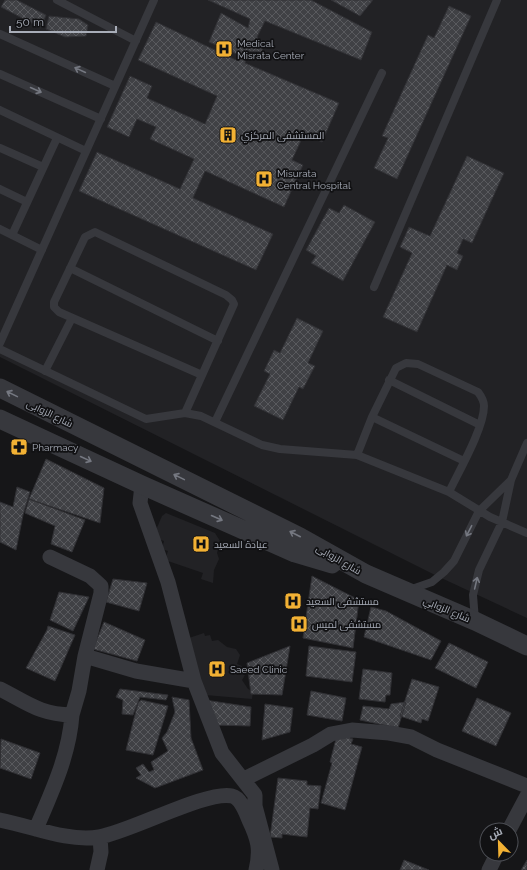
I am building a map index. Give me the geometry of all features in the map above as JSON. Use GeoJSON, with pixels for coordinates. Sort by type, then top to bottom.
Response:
{"type":"FeatureCollection","features":[{"type":"Feature","properties":{"kind":"street","name":"شارع الزوابى"},"geometry":{"type":"LineString","coordinates":[[0,388],[300,537],[366,574]]}},
{"type":"Feature","properties":{"kind":"street","name":"شارع الزوابى"},"geometry":{"type":"LineString","coordinates":[[0,419],[142,485],[295,553],[366,574]]}},
{"type":"Feature","properties":{"kind":"street"},"geometry":{"type":"LineString","coordinates":[[142,485],[140,503],[168,582],[194,681],[222,753],[244,779],[254,795],[255,806],[272,870]]}},
{"type":"Feature","properties":{"kind":"street"},"geometry":{"type":"LineString","coordinates":[[36,829],[64,762],[69,744],[72,714],[78,691],[84,656],[101,593],[101,586],[90,576],[50,557]]}},
{"type":"Feature","properties":{"kind":"street","name":"شارع الزوابي"},"geometry":{"type":"LineString","coordinates":[[366,574],[475,621],[527,646]]}},
{"type":"Feature","properties":{"kind":"street"},"geometry":{"type":"LineString","coordinates":[[84,656],[136,671],[194,681]]}},
{"type":"Feature","properties":{"kind":"street"},"geometry":{"type":"LineString","coordinates":[[0,689],[39,710],[55,714],[72,714]]}},
{"type":"Feature","properties":{"kind":"street"},"geometry":{"type":"LineString","coordinates":[[244,779],[313,745],[331,734],[352,730],[389,733],[411,737],[436,750],[527,786]]}},
{"type":"Feature","properties":{"kind":"street"},"geometry":{"type":"LineString","coordinates":[[0,820],[76,837],[100,837],[211,797],[232,796],[241,804],[258,839],[259,857],[256,870]]}},
{"type":"Feature","properties":{"kind":"street"},"geometry":{"type":"LineString","coordinates":[[513,822],[527,796]]}},
{"type":"Feature","properties":{"kind":"street"},"geometry":{"type":"LineString","coordinates":[[97,870],[101,852],[100,837]]}},
{"type":"Feature","properties":{"kind":"lane"},"geometry":{"type":"LineString","coordinates":[[57,0],[72,3],[136,41]]}},
{"type":"Feature","properties":{"kind":"lane"},"geometry":{"type":"LineString","coordinates":[[0,343],[154,0]]}},
{"type":"Feature","properties":{"kind":"lane"},"geometry":{"type":"LineString","coordinates":[[374,287],[497,0]]}},
{"type":"Feature","properties":{"kind":"lane"},"geometry":{"type":"LineString","coordinates":[[0,34],[115,86]]}},
{"type":"Feature","properties":{"kind":"lane"},"geometry":{"type":"LineString","coordinates":[[215,422],[382,73]]}},
{"type":"Feature","properties":{"kind":"lane"},"geometry":{"type":"LineString","coordinates":[[0,74],[101,119]]}},
{"type":"Feature","properties":{"kind":"lane"},"geometry":{"type":"LineString","coordinates":[[0,110],[86,152]]}},
{"type":"Feature","properties":{"kind":"lane"},"geometry":{"type":"LineString","coordinates":[[12,234],[57,138]]}},
{"type":"Feature","properties":{"kind":"lane"},"geometry":{"type":"LineString","coordinates":[[0,148],[43,167]]}},
{"type":"Feature","properties":{"kind":"lane"},"geometry":{"type":"LineString","coordinates":[[0,189],[27,202]]}},
{"type":"Feature","properties":{"kind":"lane"},"geometry":{"type":"LineString","coordinates":[[0,229],[42,250]]}},
{"type":"Feature","properties":{"kind":"lane"},"geometry":{"type":"LineString","coordinates":[[185,413],[234,304],[232,300],[226,295],[95,232],[85,237],[54,302],[54,307],[59,312],[72,318],[202,375]]}},
{"type":"Feature","properties":{"kind":"lane"},"geometry":{"type":"LineString","coordinates":[[70,268],[218,340]]}},
{"type":"Feature","properties":{"kind":"lane"},"geometry":{"type":"LineString","coordinates":[[45,371],[72,318]]}},
{"type":"Feature","properties":{"kind":"lane"},"geometry":{"type":"LineString","coordinates":[[0,349],[146,419],[185,413],[200,416],[262,444],[280,449],[357,455],[449,492],[480,511],[527,533]]}},
{"type":"Feature","properties":{"kind":"lane"},"geometry":{"type":"LineString","coordinates":[[357,455],[372,417],[396,368],[406,363],[418,364],[478,392],[481,396],[484,407],[480,425],[449,492]]}},
{"type":"Feature","properties":{"kind":"lane"},"geometry":{"type":"LineString","coordinates":[[389,380],[480,425]]}},
{"type":"Feature","properties":{"kind":"lane"},"geometry":{"type":"LineString","coordinates":[[372,417],[464,461]]}},
{"type":"Feature","properties":{"kind":"lane"},"geometry":{"type":"LineString","coordinates":[[475,621],[473,595],[479,570],[502,522],[511,480],[527,443]]}},
{"type":"Feature","properties":{"kind":"lane"},"geometry":{"type":"LineString","coordinates":[[404,591],[432,582],[444,572],[454,561],[480,511],[511,480]]}},
{"type":"Feature","properties":{"kind":"shaded area","name":"Misurata Central Hospital"},"geometry":{"type":"Polygon","coordinates":[[[0,0],[527,0],[527,618],[437,576],[0,357],[0,0]]]}},
{"type":"Feature","properties":{"kind":"shaded area"},"geometry":{"type":"Polygon","coordinates":[[[166,513],[215,533],[220,541],[217,553],[219,559],[214,570],[213,583],[201,579],[203,573],[165,560],[168,551],[162,549],[164,541],[156,538],[156,530],[162,516],[166,513]]]}},
{"type":"Feature","properties":{"kind":"shaded area","name":"Saeed Clinic"},"geometry":{"type":"Polygon","coordinates":[[[204,633],[205,636],[210,635],[212,641],[218,640],[227,647],[236,649],[240,655],[237,664],[242,666],[239,672],[245,675],[242,680],[248,689],[253,691],[252,699],[205,695],[189,638],[204,633]]]}},
{"type":"Feature","properties":{"kind":"building"},"geometry":{"type":"Polygon","coordinates":[[[5,0],[17,0],[46,15],[41,28],[1,7],[5,0]]]}},
{"type":"Feature","properties":{"kind":"building","name":"المستشفى المركزي"},"geometry":{"type":"Polygon","coordinates":[[[208,0],[311,0],[372,32],[361,60],[265,21],[257,37],[264,43],[262,52],[248,51],[245,63],[339,103],[322,142],[304,134],[292,160],[303,165],[284,207],[205,171],[193,198],[273,234],[256,270],[79,191],[97,152],[180,189],[194,159],[150,139],[156,127],[137,119],[129,137],[107,127],[130,76],[152,86],[147,98],[205,124],[217,96],[138,60],[156,22],[238,61],[239,55],[209,42],[221,13],[248,28],[250,19],[208,0]]]}},
{"type":"Feature","properties":{"kind":"building"},"geometry":{"type":"Polygon","coordinates":[[[331,0],[373,0],[360,16],[331,0]]]}},
{"type":"Feature","properties":{"kind":"building"},"geometry":{"type":"Polygon","coordinates":[[[449,6],[471,16],[397,179],[374,168],[388,138],[382,136],[428,35],[434,38],[449,6]]]}},
{"type":"Feature","properties":{"kind":"building"},"geometry":{"type":"Polygon","coordinates":[[[49,16],[79,19],[88,25],[86,36],[65,37],[46,29],[49,16]]]}},
{"type":"Feature","properties":{"kind":"building"},"geometry":{"type":"Polygon","coordinates":[[[467,156],[504,173],[472,243],[463,239],[457,253],[463,256],[457,270],[447,265],[417,332],[383,317],[412,253],[400,247],[409,227],[430,236],[467,156]]]}},
{"type":"Feature","properties":{"kind":"building"},"geometry":{"type":"Polygon","coordinates":[[[344,205],[375,222],[343,281],[311,263],[316,256],[306,250],[329,208],[339,213],[344,205]]]}},
{"type":"Feature","properties":{"kind":"building"},"geometry":{"type":"Polygon","coordinates":[[[297,318],[323,331],[308,363],[315,366],[303,389],[299,387],[283,420],[254,406],[270,374],[264,371],[274,350],[280,353],[297,318]]]}},
{"type":"Feature","properties":{"kind":"building"},"geometry":{"type":"Polygon","coordinates":[[[46,459],[104,488],[100,523],[29,499],[46,459]]]}},
{"type":"Feature","properties":{"kind":"building"},"geometry":{"type":"Polygon","coordinates":[[[17,487],[30,492],[23,515],[16,550],[0,542],[0,502],[13,507],[17,487]]]}},
{"type":"Feature","properties":{"kind":"building"},"geometry":{"type":"Polygon","coordinates":[[[29,499],[85,520],[72,552],[51,544],[55,526],[25,513],[29,499]]]}},
{"type":"Feature","properties":{"kind":"building"},"geometry":{"type":"Polygon","coordinates":[[[312,576],[359,600],[353,648],[303,638],[312,576]]]}},
{"type":"Feature","properties":{"kind":"building"},"geometry":{"type":"Polygon","coordinates":[[[113,579],[147,583],[139,611],[106,602],[113,579]]]}},
{"type":"Feature","properties":{"kind":"building"},"geometry":{"type":"Polygon","coordinates":[[[59,592],[89,597],[73,631],[50,620],[59,592]]]}},
{"type":"Feature","properties":{"kind":"building"},"geometry":{"type":"Polygon","coordinates":[[[371,607],[386,611],[441,641],[431,660],[364,637],[371,607]]]}},
{"type":"Feature","properties":{"kind":"building"},"geometry":{"type":"Polygon","coordinates":[[[104,622],[145,640],[137,661],[93,649],[104,622]]]}},
{"type":"Feature","properties":{"kind":"building"},"geometry":{"type":"Polygon","coordinates":[[[48,626],[75,635],[55,681],[26,668],[48,626]]]}},
{"type":"Feature","properties":{"kind":"building"},"geometry":{"type":"Polygon","coordinates":[[[449,643],[488,662],[476,688],[435,668],[449,643]]]}},
{"type":"Feature","properties":{"kind":"building"},"geometry":{"type":"Polygon","coordinates":[[[290,646],[282,695],[251,694],[247,663],[290,646]]]}},
{"type":"Feature","properties":{"kind":"building"},"geometry":{"type":"Polygon","coordinates":[[[309,646],[356,652],[352,682],[306,676],[309,646]]]}},
{"type":"Feature","properties":{"kind":"building"},"geometry":{"type":"Polygon","coordinates":[[[363,669],[392,673],[390,695],[386,695],[385,702],[359,699],[363,669]]]}},
{"type":"Feature","properties":{"kind":"building"},"geometry":{"type":"Polygon","coordinates":[[[412,679],[439,687],[428,721],[422,719],[421,723],[400,716],[412,679]]]}},
{"type":"Feature","properties":{"kind":"building"},"geometry":{"type":"Polygon","coordinates":[[[120,689],[168,695],[166,700],[140,697],[133,715],[122,714],[123,700],[116,697],[120,689]]]}},
{"type":"Feature","properties":{"kind":"building"},"geometry":{"type":"Polygon","coordinates":[[[311,691],[346,698],[342,721],[307,715],[311,691]]]}},
{"type":"Feature","properties":{"kind":"building"},"geometry":{"type":"Polygon","coordinates":[[[172,697],[189,700],[191,738],[203,770],[155,788],[136,778],[141,775],[136,768],[143,764],[149,772],[154,770],[151,762],[168,751],[162,738],[167,732],[175,712],[172,697]]]}},
{"type":"Feature","properties":{"kind":"building"},"geometry":{"type":"Polygon","coordinates":[[[477,698],[511,713],[496,746],[462,731],[477,698]]]}},
{"type":"Feature","properties":{"kind":"building"},"geometry":{"type":"Polygon","coordinates":[[[141,700],[168,706],[153,755],[126,750],[138,703],[141,700]]]}},
{"type":"Feature","properties":{"kind":"building"},"geometry":{"type":"Polygon","coordinates":[[[205,700],[251,707],[250,726],[215,725],[205,700]]]}},
{"type":"Feature","properties":{"kind":"building"},"geometry":{"type":"Polygon","coordinates":[[[406,702],[398,728],[360,720],[363,706],[389,709],[391,704],[406,702]]]}},
{"type":"Feature","properties":{"kind":"building"},"geometry":{"type":"Polygon","coordinates":[[[265,704],[293,708],[290,732],[262,740],[265,704]]]}},
{"type":"Feature","properties":{"kind":"building"},"geometry":{"type":"Polygon","coordinates":[[[337,735],[353,739],[351,744],[362,747],[345,810],[321,803],[332,763],[330,762],[337,735]]]}},
{"type":"Feature","properties":{"kind":"building"},"geometry":{"type":"Polygon","coordinates":[[[1,739],[40,753],[31,779],[0,768],[1,739]]]}},
{"type":"Feature","properties":{"kind":"building"},"geometry":{"type":"Polygon","coordinates":[[[278,778],[307,781],[307,785],[321,786],[318,809],[310,808],[307,837],[282,834],[282,838],[270,837],[278,778]]]}},
{"type":"Feature","properties":{"kind":"building"},"geometry":{"type":"Polygon","coordinates":[[[404,860],[429,870],[400,870],[404,860]]]}},
{"type":"Feature","properties":{"kind":"building"},"geometry":{"type":"Polygon","coordinates":[[[527,860],[527,870],[521,870],[527,860]]]}},
{"type":"Feature","properties":{"kind":"place","name":"Medical Misrata Center"},"geometry":{"type":"Point","coordinates":[224,49]}},
{"type":"Feature","properties":{"kind":"place","name":"المستشفى المركزي"},"geometry":{"type":"Point","coordinates":[228,135]}},
{"type":"Feature","properties":{"kind":"place","name":"Misurata Central Hospital"},"geometry":{"type":"Point","coordinates":[264,179]}},
{"type":"Feature","properties":{"kind":"place","name":"Pharmacy"},"geometry":{"type":"Point","coordinates":[19,447]}},
{"type":"Feature","properties":{"kind":"place","name":"عيادة السعيد"},"geometry":{"type":"Point","coordinates":[201,544]}},
{"type":"Feature","properties":{"kind":"place","name":"مستشفى السعيد"},"geometry":{"type":"Point","coordinates":[293,601]}},
{"type":"Feature","properties":{"kind":"place","name":"مستشفى لميس"},"geometry":{"type":"Point","coordinates":[299,624]}},
{"type":"Feature","properties":{"kind":"place","name":"Saeed Clinic"},"geometry":{"type":"Point","coordinates":[217,669]}}]}
